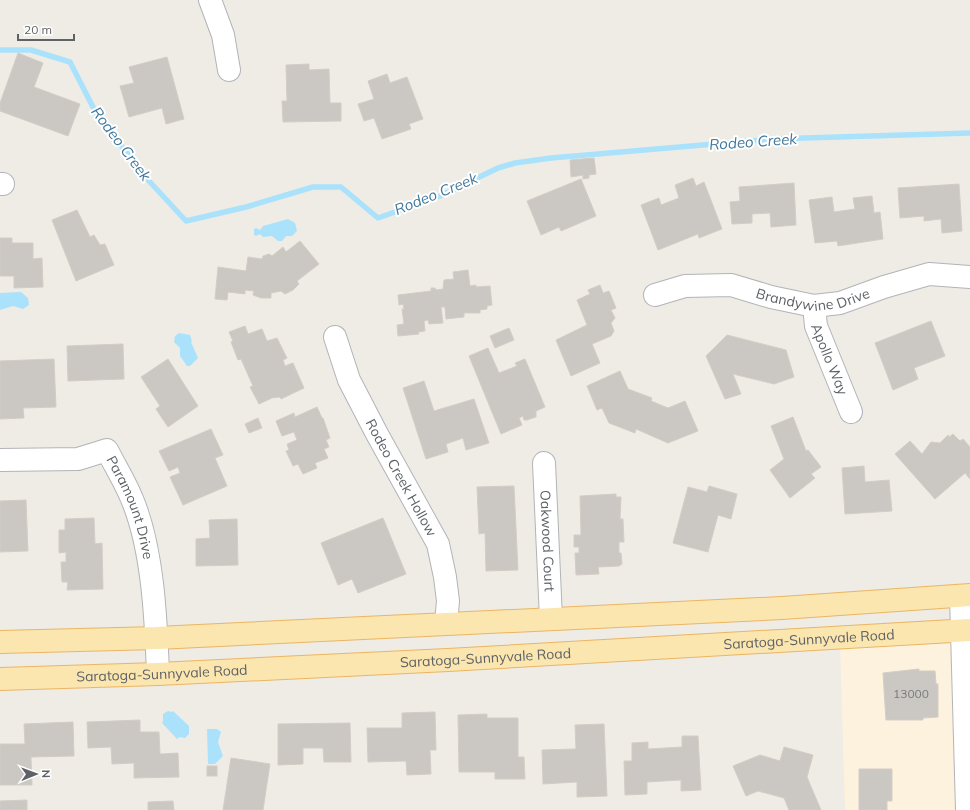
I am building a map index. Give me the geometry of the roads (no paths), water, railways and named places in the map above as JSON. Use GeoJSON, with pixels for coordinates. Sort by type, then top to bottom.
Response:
{"type":"FeatureCollection","features":[{"type":"Feature","properties":{"kind":"main road"},"geometry":{"type":"LineString","coordinates":[[0,642],[157,638],[782,608],[965,596]]}},
{"type":"Feature","properties":{"kind":"main road","name":"Saratoga-Sunnyvale Road"},"geometry":{"type":"LineString","coordinates":[[0,679],[158,674],[448,660],[966,630]]}},
{"type":"Feature","properties":{"kind":"street"},"geometry":{"type":"LineString","coordinates":[[210,0],[223,35],[229,70]]}},
{"type":"Feature","properties":{"kind":"street","name":"Brandywine Drive"},"geometry":{"type":"LineString","coordinates":[[655,295],[685,286],[731,285],[771,297],[814,306],[840,303],[884,287],[929,274],[970,277]]}},
{"type":"Feature","properties":{"kind":"street","name":"Apollo Way"},"geometry":{"type":"LineString","coordinates":[[814,306],[816,326],[851,412]]}},
{"type":"Feature","properties":{"kind":"street","name":"Rodeo Creek Hollow"},"geometry":{"type":"LineString","coordinates":[[335,337],[349,380],[438,544],[448,601],[446,623]]}},
{"type":"Feature","properties":{"kind":"street","name":"Paramount Drive"},"geometry":{"type":"LineString","coordinates":[[0,460],[78,459],[106,450],[132,499],[148,552],[157,638],[158,674]]}},
{"type":"Feature","properties":{"kind":"street","name":"Oakwood Court"},"geometry":{"type":"LineString","coordinates":[[544,463],[550,619]]}},
{"type":"Feature","properties":{"kind":"street"},"geometry":{"type":"LineString","coordinates":[[965,596],[967,810]]}},
{"type":"Feature","properties":{"kind":"water"},"geometry":{"type":"Polygon","coordinates":[[[288,219],[295,223],[297,231],[292,236],[286,236],[282,241],[278,241],[272,236],[263,237],[260,234],[256,236],[254,235],[254,229],[256,228],[260,230],[263,226],[288,219]]]}},
{"type":"Feature","properties":{"kind":"water"},"geometry":{"type":"Polygon","coordinates":[[[21,292],[28,298],[29,305],[23,309],[13,306],[0,310],[0,293],[21,292]]]}},
{"type":"Feature","properties":{"kind":"water"},"geometry":{"type":"Polygon","coordinates":[[[179,333],[190,335],[191,342],[198,358],[190,366],[187,366],[180,356],[180,348],[174,342],[175,336],[179,333]]]}},
{"type":"Feature","properties":{"kind":"water"},"geometry":{"type":"Polygon","coordinates":[[[168,711],[173,711],[189,726],[189,734],[185,738],[180,737],[177,739],[162,723],[163,714],[168,711]]]}},
{"type":"Feature","properties":{"kind":"water"},"geometry":{"type":"Polygon","coordinates":[[[207,729],[217,729],[221,732],[218,742],[223,756],[215,764],[208,764],[207,729]]]}},
{"type":"Feature","properties":{"kind":"waterway","name":"Rodeo Creek"},"geometry":{"type":"LineString","coordinates":[[0,50],[31,50],[70,62],[97,115],[150,182],[186,221],[246,207],[313,187],[341,187],[378,218],[440,196],[498,168],[515,163],[551,158],[772,139],[970,133]]}}]}
